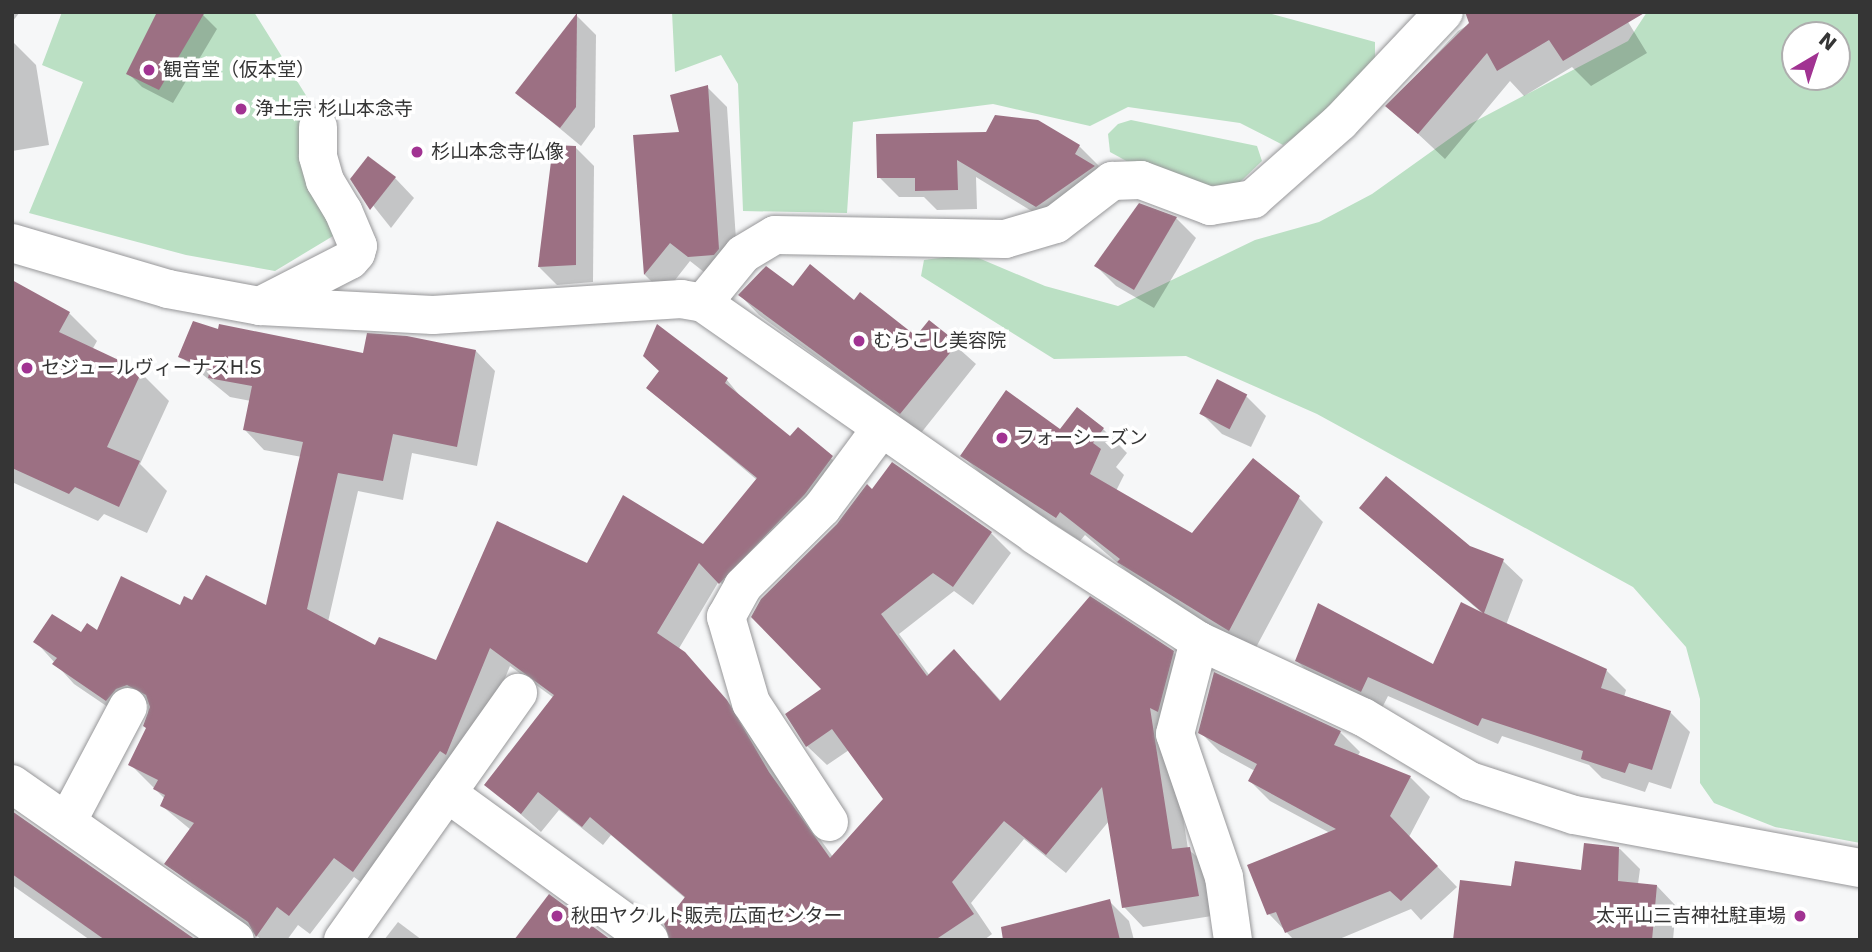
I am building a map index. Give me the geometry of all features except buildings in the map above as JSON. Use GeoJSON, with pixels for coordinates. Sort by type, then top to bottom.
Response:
{"type":"FeatureCollection","features":[{"type":"Feature","properties":{"kind":"street"},"geometry":{"type":"LineString","coordinates":[[704,303],[743,254],[775,235],[1005,239],[1056,224],[1112,181],[1141,180],[1210,206],[1253,199],[1340,122],[1444,12]]}},
{"type":"Feature","properties":{"kind":"street"},"geometry":{"type":"LineString","coordinates":[[260,306],[350,260],[356,253],[358,246],[318,156],[318,127]]}},
{"type":"Feature","properties":{"kind":"street"},"geometry":{"type":"LineString","coordinates":[[12,243],[168,289],[260,306],[433,315],[681,299],[704,303],[880,430],[1199,641],[1363,717],[1470,781],[1574,815],[1860,868]]}},
{"type":"Feature","properties":{"kind":"street"},"geometry":{"type":"LineString","coordinates":[[829,822],[751,703],[726,617],[743,586],[822,508],[880,430]]}},
{"type":"Feature","properties":{"kind":"street"},"geometry":{"type":"LineString","coordinates":[[1199,641],[1175,734],[1224,877],[1233,940]]}},
{"type":"Feature","properties":{"kind":"street"},"geometry":{"type":"LineString","coordinates":[[343,940],[518,693]]}},
{"type":"Feature","properties":{"kind":"street"},"geometry":{"type":"LineString","coordinates":[[67,822],[128,707]]}},
{"type":"Feature","properties":{"kind":"street"},"geometry":{"type":"LineString","coordinates":[[12,784],[235,940]]}},
{"type":"Feature","properties":{"kind":"street"},"geometry":{"type":"LineString","coordinates":[[447,793],[649,940]]}},
{"type":"Feature","properties":{"kind":"green space"},"geometry":{"type":"Polygon","coordinates":[[[62,12],[254,12],[312,105],[333,236],[275,271],[186,255],[29,213],[83,82],[42,65],[62,12]]]}},
{"type":"Feature","properties":{"kind":"green space"},"geometry":{"type":"Polygon","coordinates":[[[672,12],[1264,12],[1375,42],[1375,62],[1338,106],[1283,145],[1240,123],[1128,107],[1090,126],[993,104],[853,122],[847,213],[743,211],[738,84],[721,55],[675,72],[672,12]]]}},
{"type":"Feature","properties":{"kind":"green space"},"geometry":{"type":"Polygon","coordinates":[[[1647,12],[1860,12],[1860,843],[1775,827],[1714,803],[1700,783],[1700,699],[1686,647],[1633,587],[1317,414],[1186,356],[1054,359],[921,276],[924,260],[969,254],[1045,286],[1118,306],[1255,240],[1319,222],[1372,194],[1470,124],[1628,41],[1647,12]]]}},
{"type":"Feature","properties":{"kind":"green space"},"geometry":{"type":"Polygon","coordinates":[[[1131,120],[1257,146],[1262,161],[1239,183],[1200,187],[1141,169],[1110,152],[1108,134],[1118,124],[1131,120]]]}},
{"type":"Feature","properties":{"kind":"place","name":"観音堂（仮本堂）"},"geometry":{"type":"Point","coordinates":[149,70]}},
{"type":"Feature","properties":{"kind":"place","name":"浄土宗 杉山本念寺"},"geometry":{"type":"Point","coordinates":[241,109]}},
{"type":"Feature","properties":{"kind":"place","name":"杉山本念寺仏像"},"geometry":{"type":"Point","coordinates":[417,152]}},
{"type":"Feature","properties":{"kind":"place","name":"むらこし美容院"},"geometry":{"type":"Point","coordinates":[859,341]}},
{"type":"Feature","properties":{"kind":"place","name":"セジュールヴィーナスH.S"},"geometry":{"type":"Point","coordinates":[27,368]}},
{"type":"Feature","properties":{"kind":"place","name":"フォーシーズン"},"geometry":{"type":"Point","coordinates":[1002,438]}},
{"type":"Feature","properties":{"kind":"place","name":"秋田ヤクルト販売 広面センター"},"geometry":{"type":"Point","coordinates":[557,916]}},
{"type":"Feature","properties":{"kind":"place","name":"太平山三吉神社駐車場"},"geometry":{"type":"Point","coordinates":[1800,916]}}]}
